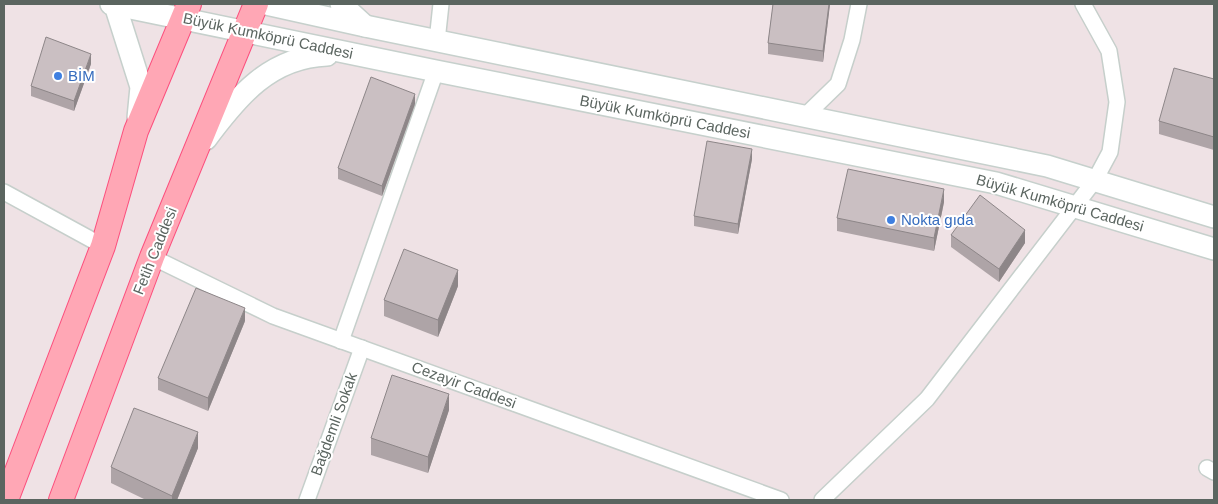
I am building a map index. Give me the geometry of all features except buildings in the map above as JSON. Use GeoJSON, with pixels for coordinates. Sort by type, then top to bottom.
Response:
{"type":"FeatureCollection","features":[{"type":"Feature","properties":{"kind":"main road","name":"Büyük Kumköprü Caddesi"},"geometry":{"type":"LineString","coordinates":[[113,4],[186,11],[244,31],[436,72],[996,182],[1214,249]]}},
{"type":"Feature","properties":{"kind":"main road"},"geometry":{"type":"LineString","coordinates":[[113,4],[141,87],[136,131]]}},
{"type":"Feature","properties":{"kind":"main road","name":"Fetih Caddesi"},"geometry":{"type":"LineString","coordinates":[[61,500],[152,257],[256,4]]}},
{"type":"Feature","properties":{"kind":"main road","name":"Büyük Kumköprü Caddesi"},"geometry":{"type":"LineString","coordinates":[[266,4],[1047,166],[1214,217]]}},
{"type":"Feature","properties":{"kind":"main road"},"geometry":{"type":"LineString","coordinates":[[341,4],[365,26]]}},
{"type":"Feature","properties":{"kind":"main road"},"geometry":{"type":"LineString","coordinates":[[6,500],[103,246],[136,131],[186,11]]}},
{"type":"Feature","properties":{"kind":"main road"},"geometry":{"type":"LineString","coordinates":[[195,153],[229,107],[267,72],[306,56],[355,54]]}},
{"type":"Feature","properties":{"kind":"street"},"geometry":{"type":"LineString","coordinates":[[437,41],[441,4]]}},
{"type":"Feature","properties":{"kind":"street"},"geometry":{"type":"LineString","coordinates":[[804,117],[838,84],[852,40],[859,4]]}},
{"type":"Feature","properties":{"kind":"street"},"geometry":{"type":"LineString","coordinates":[[822,500],[927,399],[1095,180],[1110,152],[1117,102],[1109,51],[1083,4]]}},
{"type":"Feature","properties":{"kind":"street"},"geometry":{"type":"LineString","coordinates":[[341,341],[436,72]]}},
{"type":"Feature","properties":{"kind":"street"},"geometry":{"type":"LineString","coordinates":[[4,192],[103,246]]}},
{"type":"Feature","properties":{"kind":"street","name":"Cezayir Caddesi"},"geometry":{"type":"LineString","coordinates":[[152,257],[273,316],[781,500]]}},
{"type":"Feature","properties":{"kind":"street","name":"Bağdemli Sokak"},"geometry":{"type":"LineString","coordinates":[[307,500],[362,348]]}},
{"type":"Feature","properties":{"kind":"place","name":"BİM"},"geometry":{"type":"Point","coordinates":[58,76]}},
{"type":"Feature","properties":{"kind":"place","name":"Nokta gıda"},"geometry":{"type":"Point","coordinates":[891,220]}}]}
